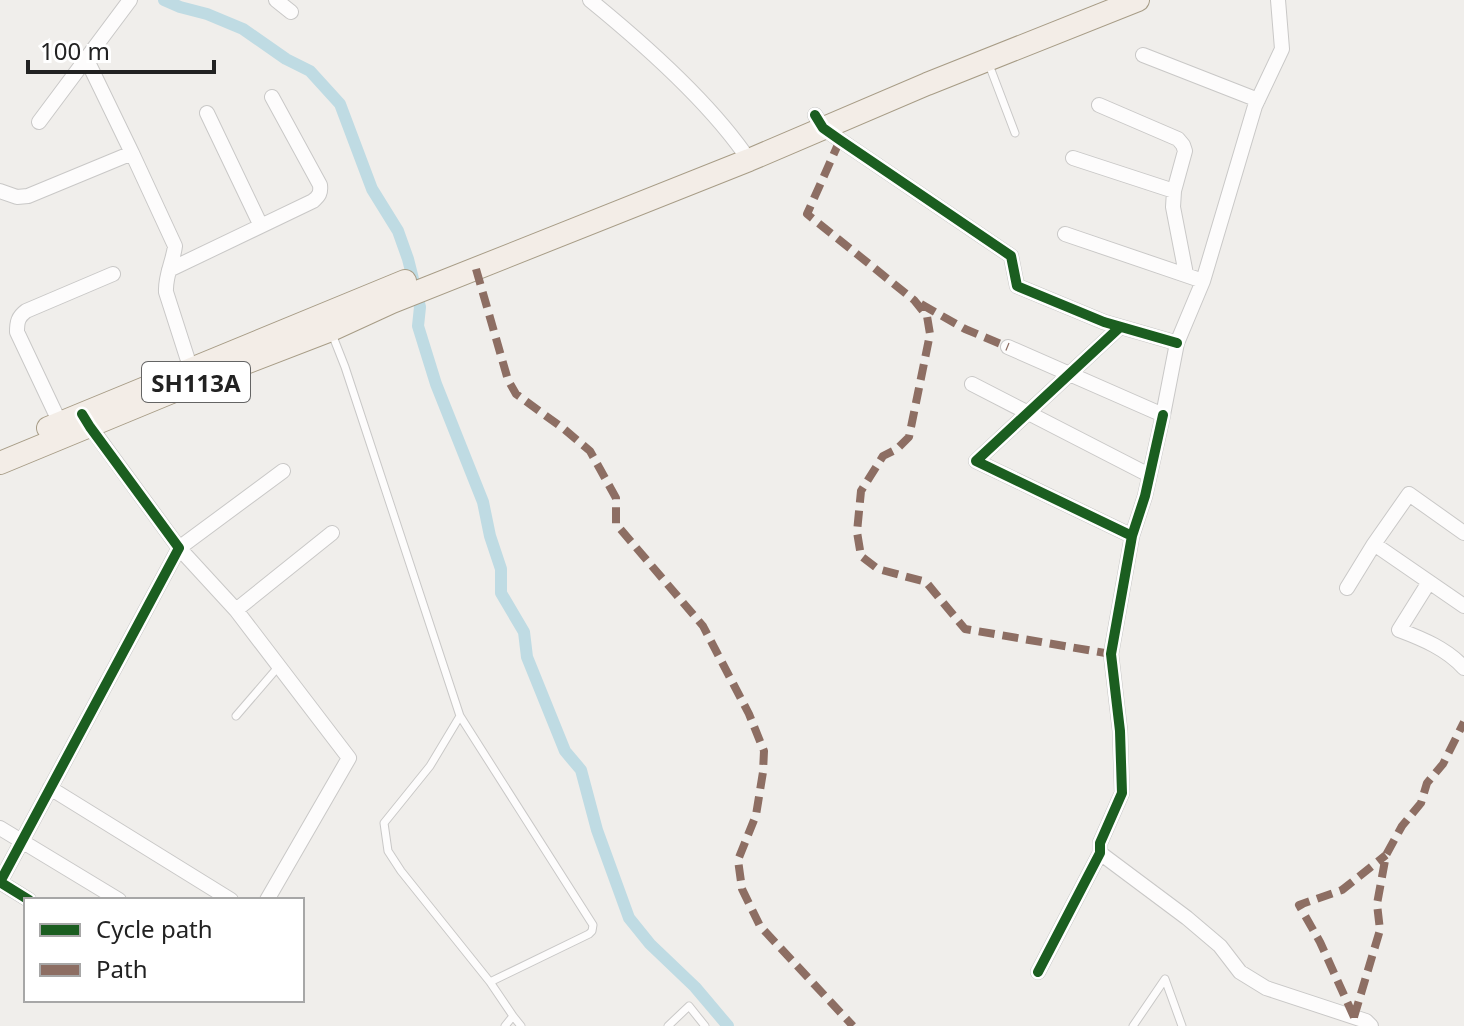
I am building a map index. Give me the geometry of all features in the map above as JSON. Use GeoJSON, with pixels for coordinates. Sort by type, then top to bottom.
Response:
{"type":"FeatureCollection","features":[{"type":"Feature","properties":{"kind":"main road","name":"SH113A"},"geometry":{"type":"LineString","coordinates":[[0,463],[86,420],[389,295],[745,154],[922,70],[1099,0]]}},
{"type":"Feature","properties":{"kind":"main road","name":"SH113A"},"geometry":{"type":"LineString","coordinates":[[819,121],[987,60],[1138,0]]}},
{"type":"Feature","properties":{"kind":"main road","name":"SH113A"},"geometry":{"type":"LineString","coordinates":[[0,447],[60,423],[86,420]]}},
{"type":"Feature","properties":{"kind":"street"},"geometry":{"type":"LineString","coordinates":[[39,122],[130,0]]}},
{"type":"Feature","properties":{"kind":"street"},"geometry":{"type":"LineString","coordinates":[[276,0],[291,12]]}},
{"type":"Feature","properties":{"kind":"street"},"geometry":{"type":"LineString","coordinates":[[590,0],[680,80],[745,154]]}},
{"type":"Feature","properties":{"kind":"street"},"geometry":{"type":"LineString","coordinates":[[1038,972],[1100,853],[1100,843],[1122,793],[1120,731],[1111,654],[1132,536],[1163,415],[1177,343],[1203,281],[1258,100],[1282,49],[1278,0]]}},
{"type":"Feature","properties":{"kind":"street"},"geometry":{"type":"LineString","coordinates":[[1143,55],[1258,100]]}},
{"type":"Feature","properties":{"kind":"street"},"geometry":{"type":"LineString","coordinates":[[86,58],[175,246],[166,292],[193,375]]}},
{"type":"Feature","properties":{"kind":"street"},"geometry":{"type":"LineString","coordinates":[[169,270],[318,197],[320,185],[272,97]]}},
{"type":"Feature","properties":{"kind":"street"},"geometry":{"type":"LineString","coordinates":[[1099,105],[1178,139],[1183,145],[1185,151],[1173,207],[1186,274]]}},
{"type":"Feature","properties":{"kind":"street"},"geometry":{"type":"LineString","coordinates":[[207,113],[261,226]]}},
{"type":"Feature","properties":{"kind":"street"},"geometry":{"type":"LineString","coordinates":[[819,121],[1011,256],[1017,286],[1104,322],[1177,343]]}},
{"type":"Feature","properties":{"kind":"street"},"geometry":{"type":"LineString","coordinates":[[0,191],[17,197],[28,196],[132,153]]}},
{"type":"Feature","properties":{"kind":"street"},"geometry":{"type":"LineString","coordinates":[[1073,158],[1174,191]]}},
{"type":"Feature","properties":{"kind":"street"},"geometry":{"type":"LineString","coordinates":[[1065,234],[1203,281]]}},
{"type":"Feature","properties":{"kind":"street"},"geometry":{"type":"LineString","coordinates":[[60,423],[17,332],[17,322],[26,311],[113,274]]}},
{"type":"Feature","properties":{"kind":"street"},"geometry":{"type":"LineString","coordinates":[[1120,327],[976,461],[1132,536]]}},
{"type":"Feature","properties":{"kind":"street"},"geometry":{"type":"LineString","coordinates":[[1008,347],[1163,415]]}},
{"type":"Feature","properties":{"kind":"street"},"geometry":{"type":"LineString","coordinates":[[972,384],[1149,475]]}},
{"type":"Feature","properties":{"kind":"street"},"geometry":{"type":"LineString","coordinates":[[86,420],[179,548],[236,610],[349,758],[268,898]]}},
{"type":"Feature","properties":{"kind":"street"},"geometry":{"type":"LineString","coordinates":[[26,898],[0,882],[179,548],[283,471]]}},
{"type":"Feature","properties":{"kind":"street"},"geometry":{"type":"LineString","coordinates":[[1347,588],[1409,494],[1464,533]]}},
{"type":"Feature","properties":{"kind":"street"},"geometry":{"type":"LineString","coordinates":[[236,610],[332,533]]}},
{"type":"Feature","properties":{"kind":"street"},"geometry":{"type":"LineString","coordinates":[[1374,544],[1464,606]]}},
{"type":"Feature","properties":{"kind":"street"},"geometry":{"type":"LineString","coordinates":[[1429,582],[1399,630],[1454,657],[1464,668]]}},
{"type":"Feature","properties":{"kind":"street"},"geometry":{"type":"LineString","coordinates":[[50,788],[228,898]]}},
{"type":"Feature","properties":{"kind":"street"},"geometry":{"type":"LineString","coordinates":[[0,828],[116,898]]}},
{"type":"Feature","properties":{"kind":"street"},"geometry":{"type":"LineString","coordinates":[[1100,853],[1220,946],[1240,972],[1266,988],[1366,1024]]}},
{"type":"Feature","properties":{"kind":"lane"},"geometry":{"type":"LineString","coordinates":[[987,60],[1015,133]]}},
{"type":"Feature","properties":{"kind":"lane"},"geometry":{"type":"LineString","coordinates":[[328,321],[460,716],[593,925],[589,934],[490,982]]}},
{"type":"Feature","properties":{"kind":"lane"},"geometry":{"type":"LineString","coordinates":[[236,716],[279,666]]}},
{"type":"Feature","properties":{"kind":"lane"},"geometry":{"type":"LineString","coordinates":[[460,716],[430,766],[384,823],[385,836],[388,851],[401,871],[490,982],[521,1026]]}},
{"type":"Feature","properties":{"kind":"lane"},"geometry":{"type":"LineString","coordinates":[[1133,1026],[1165,979],[1182,1026]]}},
{"type":"Feature","properties":{"kind":"lane"},"geometry":{"type":"LineString","coordinates":[[668,1026],[689,1006],[705,1026]]}},
{"type":"Feature","properties":{"kind":"lane"},"geometry":{"type":"LineString","coordinates":[[505,1026],[513,1016]]}},
{"type":"Feature","properties":{"kind":"waterway"},"geometry":{"type":"LineString","coordinates":[[164,0],[243,29],[286,59],[310,71],[340,104],[372,189],[398,231],[408,259],[420,307],[418,326],[436,384],[483,502],[501,569],[501,593],[524,632],[527,657],[565,751],[581,770],[597,830],[629,918],[728,1026]]}},
{"type":"Feature","properties":{"kind":"marked path"},"geometry":{"type":"LineString","coordinates":[[840,140],[807,214],[914,300],[927,316],[930,334],[909,437],[897,449],[883,456],[861,491],[857,532],[861,556],[878,569],[926,582],[965,629],[1111,654]]}},
{"type":"Feature","properties":{"kind":"marked path"},"geometry":{"type":"LineString","coordinates":[[476,269],[508,380],[516,394],[590,451],[616,498],[616,524],[703,626],[749,714],[764,751],[756,815],[738,860],[742,889],[760,926],[853,1026]]}},
{"type":"Feature","properties":{"kind":"marked path"},"geometry":{"type":"LineString","coordinates":[[921,304],[965,329],[1008,347]]}},
{"type":"Feature","properties":{"kind":"marked path"},"geometry":{"type":"LineString","coordinates":[[1354,1017],[1380,930],[1377,904],[1386,855],[1402,826],[1421,803],[1427,783],[1443,764],[1464,722]]}},
{"type":"Feature","properties":{"kind":"marked path"},"geometry":{"type":"LineString","coordinates":[[1354,1017],[1320,942],[1299,905],[1342,890],[1386,855]]}},
{"type":"Feature","properties":{"kind":"cycle path"},"geometry":{"type":"LineString","coordinates":[[815,115],[823,128],[1011,256],[1017,286],[1104,322],[1177,343]]}},
{"type":"Feature","properties":{"kind":"cycle path"},"geometry":{"type":"LineString","coordinates":[[1120,327],[976,461],[1132,536],[1145,496],[1163,415]]}},
{"type":"Feature","properties":{"kind":"cycle path"},"geometry":{"type":"LineString","coordinates":[[26,898],[0,882],[179,548],[82,414]]}},
{"type":"Feature","properties":{"kind":"cycle path"},"geometry":{"type":"LineString","coordinates":[[1038,972],[1100,853],[1100,843],[1122,793],[1120,731],[1111,654],[1132,536]]}}]}
